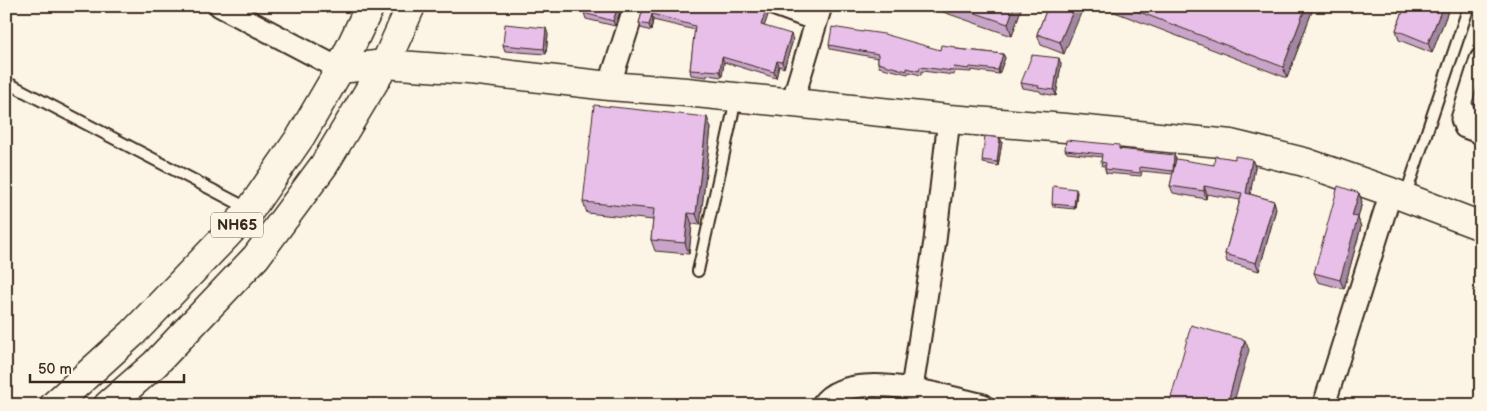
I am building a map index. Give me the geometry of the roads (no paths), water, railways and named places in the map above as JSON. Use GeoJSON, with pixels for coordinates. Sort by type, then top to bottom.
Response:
{"type":"FeatureCollection","features":[{"type":"Feature","properties":{"kind":"main road","name":"NH65"},"geometry":{"type":"LineString","coordinates":[[54,405],[133,333],[250,210],[301,136],[340,69],[370,6]]}},
{"type":"Feature","properties":{"kind":"main road","name":"NH65"},"geometry":{"type":"LineString","coordinates":[[108,405],[155,364],[256,257],[324,165],[385,64],[411,6]]}},
{"type":"Feature","properties":{"kind":"main road"},"geometry":{"type":"LineString","coordinates":[[340,69],[385,64],[469,70],[610,86],[949,119],[1231,144],[1304,162],[1481,226]]}},
{"type":"Feature","properties":{"kind":"street"},"geometry":{"type":"LineString","coordinates":[[220,6],[340,69]]}},
{"type":"Feature","properties":{"kind":"street"},"geometry":{"type":"LineString","coordinates":[[610,86],[635,6]]}},
{"type":"Feature","properties":{"kind":"street"},"geometry":{"type":"LineString","coordinates":[[778,6],[818,13],[792,103]]}},
{"type":"Feature","properties":{"kind":"street"},"geometry":{"type":"LineString","coordinates":[[1481,59],[1462,119],[1465,127],[1481,133]]}},
{"type":"Feature","properties":{"kind":"street"},"geometry":{"type":"LineString","coordinates":[[912,388],[935,241],[949,119]]}},
{"type":"Feature","properties":{"kind":"street"},"geometry":{"type":"LineString","coordinates":[[1324,405],[1398,195]]}},
{"type":"Feature","properties":{"kind":"street"},"geometry":{"type":"LineString","coordinates":[[822,405],[824,401],[835,393],[848,388],[870,384],[912,388],[984,405]]}},
{"type":"Feature","properties":{"kind":"lane"},"geometry":{"type":"LineString","coordinates":[[1398,195],[1469,6]]}},
{"type":"Feature","properties":{"kind":"lane"},"geometry":{"type":"LineString","coordinates":[[6,82],[250,210]]}},
{"type":"Feature","properties":{"kind":"lane"},"geometry":{"type":"LineString","coordinates":[[698,271],[737,97]]}}]}
